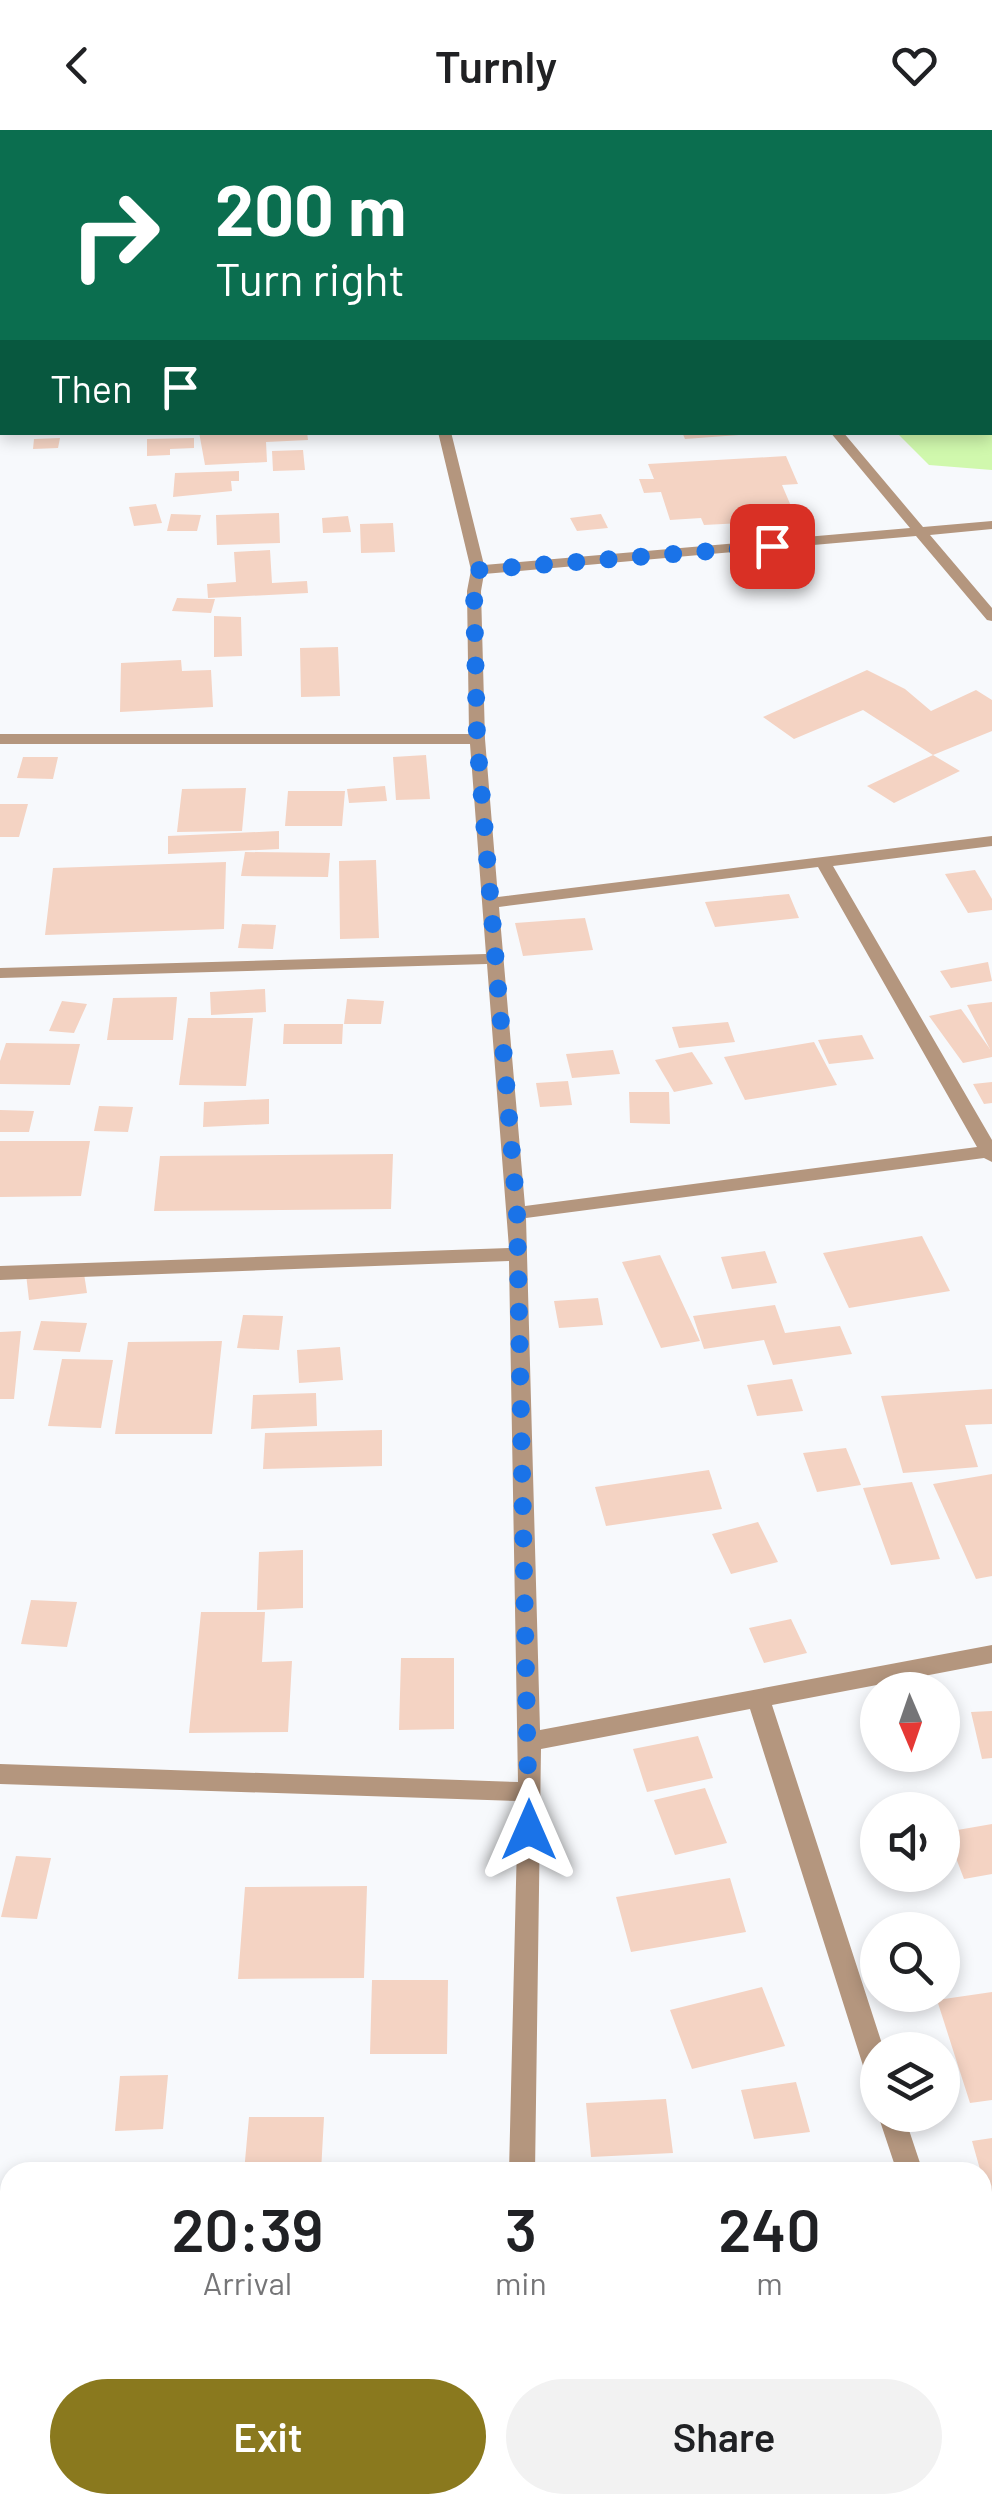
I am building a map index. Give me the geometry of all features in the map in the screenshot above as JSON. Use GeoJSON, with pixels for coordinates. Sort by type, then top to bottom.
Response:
{"type":"FeatureCollection","features":[{"type":"Feature","properties":{"kind":"street"},"geometry":{"type":"LineString","coordinates":[[445,435],[478,570],[474,591],[477,739],[517,1212],[530,1792],[522,2162]]}},
{"type":"Feature","properties":{"kind":"street"},"geometry":{"type":"LineString","coordinates":[[838,435],[992,617]]}},
{"type":"Feature","properties":{"kind":"street"},"geometry":{"type":"LineString","coordinates":[[478,570],[992,525]]}},
{"type":"Feature","properties":{"kind":"street"},"geometry":{"type":"LineString","coordinates":[[0,739],[477,739]]}},
{"type":"Feature","properties":{"kind":"street"},"geometry":{"type":"LineString","coordinates":[[491,903],[992,842]]}},
{"type":"Feature","properties":{"kind":"street"},"geometry":{"type":"LineString","coordinates":[[517,1212],[991,1152],[824,864]]}},
{"type":"Feature","properties":{"kind":"street"},"geometry":{"type":"LineString","coordinates":[[0,974],[494,960]]}},
{"type":"Feature","properties":{"kind":"street"},"geometry":{"type":"LineString","coordinates":[[0,1273],[518,1254]]}},
{"type":"Feature","properties":{"kind":"street"},"geometry":{"type":"LineString","coordinates":[[528,1742],[992,1654]]}},
{"type":"Feature","properties":{"kind":"street"},"geometry":{"type":"LineString","coordinates":[[758,1698],[865,2032]]}},
{"type":"Feature","properties":{"kind":"street"},"geometry":{"type":"LineString","coordinates":[[0,1774],[530,1792]]}},
{"type":"Feature","properties":{"kind":"street"},"geometry":{"type":"LineString","coordinates":[[897,2132],[907,2162]]}},
{"type":"Feature","properties":{"kind":"green space"},"geometry":{"type":"Polygon","coordinates":[[[899,435],[992,435],[992,470],[929,465],[899,435]]]}},
{"type":"Feature","properties":{"kind":"building"},"geometry":{"type":"Polygon","coordinates":[[[200,435],[307,435],[308,440],[266,442],[267,462],[205,465],[200,435]]]}},
{"type":"Feature","properties":{"kind":"building"},"geometry":{"type":"Polygon","coordinates":[[[683,435],[739,435],[685,439],[683,435]]]}},
{"type":"Feature","properties":{"kind":"building"},"geometry":{"type":"Polygon","coordinates":[[[60,438],[58,448],[33,449],[34,439],[60,438]]]}},
{"type":"Feature","properties":{"kind":"building"},"geometry":{"type":"Polygon","coordinates":[[[194,438],[194,448],[170,449],[170,455],[147,456],[147,439],[194,438]]]}},
{"type":"Feature","properties":{"kind":"building"},"geometry":{"type":"Polygon","coordinates":[[[303,450],[305,470],[273,471],[272,451],[303,450]]]}},
{"type":"Feature","properties":{"kind":"building"},"geometry":{"type":"Polygon","coordinates":[[[786,456],[798,484],[782,485],[794,513],[758,515],[761,522],[704,525],[701,518],[670,520],[661,492],[644,493],[639,479],[654,479],[648,464],[786,456]]]}},
{"type":"Feature","properties":{"kind":"building"},"geometry":{"type":"Polygon","coordinates":[[[239,471],[239,481],[231,481],[232,491],[173,497],[175,473],[239,471]]]}},
{"type":"Feature","properties":{"kind":"building"},"geometry":{"type":"Polygon","coordinates":[[[156,504],[162,523],[134,526],[129,507],[156,504]]]}},
{"type":"Feature","properties":{"kind":"building"},"geometry":{"type":"Polygon","coordinates":[[[279,513],[280,543],[217,545],[216,515],[279,513]]]}},
{"type":"Feature","properties":{"kind":"building"},"geometry":{"type":"Polygon","coordinates":[[[171,514],[201,515],[197,531],[167,531],[171,514]]]}},
{"type":"Feature","properties":{"kind":"building"},"geometry":{"type":"Polygon","coordinates":[[[601,514],[608,528],[577,531],[570,518],[601,514]]]}},
{"type":"Feature","properties":{"kind":"building"},"geometry":{"type":"Polygon","coordinates":[[[348,516],[351,532],[323,533],[322,518],[348,516]]]}},
{"type":"Feature","properties":{"kind":"building"},"geometry":{"type":"Polygon","coordinates":[[[393,523],[395,552],[361,553],[360,524],[393,523]]]}},
{"type":"Feature","properties":{"kind":"building"},"geometry":{"type":"Polygon","coordinates":[[[270,550],[272,583],[307,581],[308,593],[208,598],[207,584],[236,582],[234,552],[270,550]]]}},
{"type":"Feature","properties":{"kind":"building"},"geometry":{"type":"Polygon","coordinates":[[[177,598],[215,599],[211,613],[172,611],[177,598]]]}},
{"type":"Feature","properties":{"kind":"building"},"geometry":{"type":"Polygon","coordinates":[[[214,616],[241,617],[242,656],[214,657],[214,616]]]}},
{"type":"Feature","properties":{"kind":"building"},"geometry":{"type":"Polygon","coordinates":[[[338,647],[340,696],[301,697],[300,648],[338,647]]]}},
{"type":"Feature","properties":{"kind":"building"},"geometry":{"type":"Polygon","coordinates":[[[181,660],[182,671],[211,670],[213,707],[120,712],[121,663],[181,660]]]}},
{"type":"Feature","properties":{"kind":"building"},"geometry":{"type":"Polygon","coordinates":[[[867,670],[905,689],[931,711],[976,690],[992,700],[992,731],[933,755],[863,710],[794,739],[763,717],[867,670]]]}},
{"type":"Feature","properties":{"kind":"building"},"geometry":{"type":"Polygon","coordinates":[[[426,755],[430,799],[396,800],[393,757],[426,755]]]}},
{"type":"Feature","properties":{"kind":"building"},"geometry":{"type":"Polygon","coordinates":[[[933,755],[960,771],[894,803],[867,786],[933,755]]]}},
{"type":"Feature","properties":{"kind":"building"},"geometry":{"type":"Polygon","coordinates":[[[23,757],[58,757],[53,779],[17,778],[23,757]]]}},
{"type":"Feature","properties":{"kind":"building"},"geometry":{"type":"Polygon","coordinates":[[[385,786],[387,801],[349,803],[347,789],[385,786]]]}},
{"type":"Feature","properties":{"kind":"building"},"geometry":{"type":"Polygon","coordinates":[[[246,788],[242,831],[177,832],[182,789],[246,788]]]}},
{"type":"Feature","properties":{"kind":"building"},"geometry":{"type":"Polygon","coordinates":[[[288,791],[345,791],[342,826],[285,826],[288,791]]]}},
{"type":"Feature","properties":{"kind":"building"},"geometry":{"type":"Polygon","coordinates":[[[0,804],[28,804],[19,837],[0,837],[0,804]]]}},
{"type":"Feature","properties":{"kind":"building"},"geometry":{"type":"Polygon","coordinates":[[[279,831],[279,849],[168,854],[168,836],[279,831]]]}},
{"type":"Feature","properties":{"kind":"building"},"geometry":{"type":"Polygon","coordinates":[[[245,852],[330,853],[328,877],[241,876],[245,852]]]}},
{"type":"Feature","properties":{"kind":"building"},"geometry":{"type":"Polygon","coordinates":[[[376,860],[379,938],[340,939],[339,861],[376,860]]]}},
{"type":"Feature","properties":{"kind":"building"},"geometry":{"type":"Polygon","coordinates":[[[226,862],[224,929],[45,935],[53,868],[226,862]]]}},
{"type":"Feature","properties":{"kind":"building"},"geometry":{"type":"Polygon","coordinates":[[[975,870],[992,899],[992,910],[968,913],[945,874],[975,870]]]}},
{"type":"Feature","properties":{"kind":"building"},"geometry":{"type":"Polygon","coordinates":[[[789,894],[799,918],[715,927],[705,902],[789,894]]]}},
{"type":"Feature","properties":{"kind":"building"},"geometry":{"type":"Polygon","coordinates":[[[585,918],[593,950],[523,956],[515,923],[585,918]]]}},
{"type":"Feature","properties":{"kind":"building"},"geometry":{"type":"Polygon","coordinates":[[[242,924],[276,925],[273,949],[238,948],[242,924]]]}},
{"type":"Feature","properties":{"kind":"building"},"geometry":{"type":"Polygon","coordinates":[[[988,962],[992,981],[951,988],[940,971],[988,962]]]}},
{"type":"Feature","properties":{"kind":"building"},"geometry":{"type":"Polygon","coordinates":[[[265,989],[266,1012],[211,1015],[210,992],[265,989]]]}},
{"type":"Feature","properties":{"kind":"building"},"geometry":{"type":"Polygon","coordinates":[[[177,997],[173,1040],[107,1040],[113,998],[177,997]]]}},
{"type":"Feature","properties":{"kind":"building"},"geometry":{"type":"Polygon","coordinates":[[[347,999],[384,1001],[381,1024],[344,1024],[347,999]]]}},
{"type":"Feature","properties":{"kind":"building"},"geometry":{"type":"Polygon","coordinates":[[[62,1001],[87,1004],[74,1033],[49,1031],[62,1001]]]}},
{"type":"Feature","properties":{"kind":"building"},"geometry":{"type":"Polygon","coordinates":[[[992,1002],[992,1057],[963,1063],[929,1016],[961,1009],[990,1049],[967,1005],[992,1002]]]}},
{"type":"Feature","properties":{"kind":"building"},"geometry":{"type":"Polygon","coordinates":[[[188,1018],[253,1018],[246,1086],[179,1085],[188,1018]]]}},
{"type":"Feature","properties":{"kind":"building"},"geometry":{"type":"Polygon","coordinates":[[[728,1022],[735,1042],[679,1048],[672,1027],[728,1022]]]}},
{"type":"Feature","properties":{"kind":"building"},"geometry":{"type":"Polygon","coordinates":[[[284,1024],[343,1024],[342,1044],[283,1044],[284,1024]]]}},
{"type":"Feature","properties":{"kind":"building"},"geometry":{"type":"Polygon","coordinates":[[[862,1035],[874,1059],[829,1064],[818,1040],[862,1035]]]}},
{"type":"Feature","properties":{"kind":"building"},"geometry":{"type":"Polygon","coordinates":[[[814,1042],[837,1085],[745,1100],[724,1057],[814,1042]]]}},
{"type":"Feature","properties":{"kind":"building"},"geometry":{"type":"Polygon","coordinates":[[[6,1043],[80,1044],[70,1085],[0,1084],[0,1061],[6,1043]]]}},
{"type":"Feature","properties":{"kind":"building"},"geometry":{"type":"Polygon","coordinates":[[[613,1050],[620,1074],[572,1078],[566,1054],[613,1050]]]}},
{"type":"Feature","properties":{"kind":"building"},"geometry":{"type":"Polygon","coordinates":[[[692,1052],[713,1084],[674,1092],[655,1060],[692,1052]]]}},
{"type":"Feature","properties":{"kind":"building"},"geometry":{"type":"Polygon","coordinates":[[[568,1081],[572,1105],[540,1107],[536,1083],[568,1081]]]}},
{"type":"Feature","properties":{"kind":"building"},"geometry":{"type":"Polygon","coordinates":[[[992,1082],[992,1103],[984,1104],[973,1084],[992,1082]]]}},
{"type":"Feature","properties":{"kind":"building"},"geometry":{"type":"Polygon","coordinates":[[[629,1092],[669,1092],[670,1124],[630,1123],[629,1092]]]}},
{"type":"Feature","properties":{"kind":"building"},"geometry":{"type":"Polygon","coordinates":[[[269,1099],[269,1124],[203,1127],[204,1102],[269,1099]]]}},
{"type":"Feature","properties":{"kind":"building"},"geometry":{"type":"Polygon","coordinates":[[[99,1106],[133,1107],[128,1132],[94,1131],[99,1106]]]}},
{"type":"Feature","properties":{"kind":"building"},"geometry":{"type":"Polygon","coordinates":[[[0,1110],[34,1111],[29,1132],[0,1132],[0,1110]]]}},
{"type":"Feature","properties":{"kind":"building"},"geometry":{"type":"Polygon","coordinates":[[[0,1141],[90,1141],[81,1196],[0,1197],[0,1141]]]}},
{"type":"Feature","properties":{"kind":"building"},"geometry":{"type":"Polygon","coordinates":[[[393,1154],[391,1209],[154,1211],[160,1156],[393,1154]]]}},
{"type":"Feature","properties":{"kind":"building"},"geometry":{"type":"Polygon","coordinates":[[[922,1236],[950,1291],[849,1308],[823,1253],[922,1236]]]}},
{"type":"Feature","properties":{"kind":"building"},"geometry":{"type":"Polygon","coordinates":[[[765,1251],[777,1283],[732,1289],[721,1257],[765,1251]]]}},
{"type":"Feature","properties":{"kind":"building"},"geometry":{"type":"Polygon","coordinates":[[[660,1255],[700,1341],[661,1348],[622,1262],[660,1255]]]}},
{"type":"Feature","properties":{"kind":"building"},"geometry":{"type":"Polygon","coordinates":[[[83,1267],[87,1293],[29,1300],[26,1274],[83,1267]]]}},
{"type":"Feature","properties":{"kind":"building"},"geometry":{"type":"Polygon","coordinates":[[[598,1298],[603,1325],[559,1328],[554,1301],[598,1298]]]}},
{"type":"Feature","properties":{"kind":"building"},"geometry":{"type":"Polygon","coordinates":[[[775,1305],[785,1333],[840,1326],[852,1354],[773,1365],[764,1340],[704,1349],[693,1316],[775,1305]]]}},
{"type":"Feature","properties":{"kind":"building"},"geometry":{"type":"Polygon","coordinates":[[[243,1315],[283,1316],[279,1350],[237,1348],[243,1315]]]}},
{"type":"Feature","properties":{"kind":"building"},"geometry":{"type":"Polygon","coordinates":[[[41,1321],[87,1323],[80,1352],[33,1350],[41,1321]]]}},
{"type":"Feature","properties":{"kind":"building"},"geometry":{"type":"Polygon","coordinates":[[[21,1331],[14,1399],[0,1399],[0,1332],[21,1331]]]}},
{"type":"Feature","properties":{"kind":"building"},"geometry":{"type":"Polygon","coordinates":[[[222,1341],[212,1434],[115,1434],[128,1342],[222,1341]]]}},
{"type":"Feature","properties":{"kind":"building"},"geometry":{"type":"Polygon","coordinates":[[[340,1347],[343,1380],[299,1383],[297,1350],[340,1347]]]}},
{"type":"Feature","properties":{"kind":"building"},"geometry":{"type":"Polygon","coordinates":[[[62,1359],[113,1360],[101,1428],[48,1426],[62,1359]]]}},
{"type":"Feature","properties":{"kind":"building"},"geometry":{"type":"Polygon","coordinates":[[[792,1379],[803,1411],[757,1416],[747,1385],[792,1379]]]}},
{"type":"Feature","properties":{"kind":"building"},"geometry":{"type":"Polygon","coordinates":[[[992,1389],[992,1424],[965,1425],[978,1467],[903,1473],[881,1396],[992,1389]]]}},
{"type":"Feature","properties":{"kind":"building"},"geometry":{"type":"Polygon","coordinates":[[[316,1393],[317,1426],[251,1429],[253,1395],[316,1393]]]}},
{"type":"Feature","properties":{"kind":"building"},"geometry":{"type":"Polygon","coordinates":[[[382,1430],[382,1466],[263,1469],[265,1433],[382,1430]]]}},
{"type":"Feature","properties":{"kind":"building"},"geometry":{"type":"Polygon","coordinates":[[[846,1448],[861,1485],[817,1492],[803,1453],[846,1448]]]}},
{"type":"Feature","properties":{"kind":"building"},"geometry":{"type":"Polygon","coordinates":[[[709,1470],[722,1509],[606,1526],[595,1487],[709,1470]]]}},
{"type":"Feature","properties":{"kind":"building"},"geometry":{"type":"Polygon","coordinates":[[[992,1474],[992,1576],[976,1579],[933,1484],[992,1474]]]}},
{"type":"Feature","properties":{"kind":"building"},"geometry":{"type":"Polygon","coordinates":[[[912,1482],[940,1559],[891,1565],[863,1488],[912,1482]]]}},
{"type":"Feature","properties":{"kind":"building"},"geometry":{"type":"Polygon","coordinates":[[[758,1522],[778,1562],[731,1574],[712,1534],[758,1522]]]}},
{"type":"Feature","properties":{"kind":"building"},"geometry":{"type":"Polygon","coordinates":[[[303,1550],[303,1608],[257,1610],[259,1552],[303,1550]]]}},
{"type":"Feature","properties":{"kind":"building"},"geometry":{"type":"Polygon","coordinates":[[[31,1600],[77,1602],[67,1647],[21,1644],[31,1600]]]}},
{"type":"Feature","properties":{"kind":"building"},"geometry":{"type":"Polygon","coordinates":[[[201,1612],[265,1612],[262,1662],[292,1661],[288,1732],[189,1733],[201,1612]]]}},
{"type":"Feature","properties":{"kind":"building"},"geometry":{"type":"Polygon","coordinates":[[[791,1619],[807,1653],[764,1663],[749,1628],[791,1619]]]}},
{"type":"Feature","properties":{"kind":"building"},"geometry":{"type":"Polygon","coordinates":[[[401,1658],[454,1658],[454,1729],[399,1730],[401,1658]]]}},
{"type":"Feature","properties":{"kind":"building"},"geometry":{"type":"Polygon","coordinates":[[[992,1711],[992,1758],[982,1759],[971,1712],[992,1711]]]}},
{"type":"Feature","properties":{"kind":"building"},"geometry":{"type":"Polygon","coordinates":[[[698,1736],[713,1778],[647,1792],[633,1749],[698,1736]]]}},
{"type":"Feature","properties":{"kind":"building"},"geometry":{"type":"Polygon","coordinates":[[[705,1788],[727,1843],[675,1855],[654,1800],[705,1788]]]}},
{"type":"Feature","properties":{"kind":"building"},"geometry":{"type":"Polygon","coordinates":[[[992,1824],[992,1874],[964,1879],[960,1869],[960,1830],[992,1824]]]}},
{"type":"Feature","properties":{"kind":"building"},"geometry":{"type":"Polygon","coordinates":[[[16,1856],[51,1858],[37,1919],[1,1917],[16,1856]]]}},
{"type":"Feature","properties":{"kind":"building"},"geometry":{"type":"Polygon","coordinates":[[[730,1878],[746,1932],[631,1952],[616,1897],[730,1878]]]}},
{"type":"Feature","properties":{"kind":"building"},"geometry":{"type":"Polygon","coordinates":[[[367,1886],[364,1978],[238,1979],[245,1887],[367,1886]]]}},
{"type":"Feature","properties":{"kind":"building"},"geometry":{"type":"Polygon","coordinates":[[[372,1980],[448,1980],[447,2054],[370,2054],[372,1980]]]}},
{"type":"Feature","properties":{"kind":"building"},"geometry":{"type":"Polygon","coordinates":[[[762,1987],[785,2046],[692,2069],[670,2010],[762,1987]]]}},
{"type":"Feature","properties":{"kind":"building"},"geometry":{"type":"Polygon","coordinates":[[[992,1992],[992,2100],[970,2103],[960,2072],[960,2032],[947,2032],[941,2012],[960,2012],[960,1997],[992,1992]]]}},
{"type":"Feature","properties":{"kind":"building"},"geometry":{"type":"Polygon","coordinates":[[[168,2075],[163,2129],[115,2131],[120,2076],[168,2075]]]}},
{"type":"Feature","properties":{"kind":"building"},"geometry":{"type":"Polygon","coordinates":[[[796,2082],[810,2132],[754,2139],[741,2090],[796,2082]]]}},
{"type":"Feature","properties":{"kind":"building"},"geometry":{"type":"Polygon","coordinates":[[[666,2099],[673,2153],[591,2157],[586,2103],[666,2099]]]}},
{"type":"Feature","properties":{"kind":"building"},"geometry":{"type":"Polygon","coordinates":[[[249,2117],[324,2117],[322,2162],[245,2162],[249,2117]]]}},
{"type":"Feature","properties":{"kind":"building"},"geometry":{"type":"Polygon","coordinates":[[[992,2138],[992,2162],[978,2162],[972,2141],[992,2138]]]}},
{"type":"Feature","properties":{"kind":"route"},"geometry":{"type":"LineString","coordinates":[[529,1830],[517,1212],[477,739],[474,591],[478,570],[772,546]]}}]}
